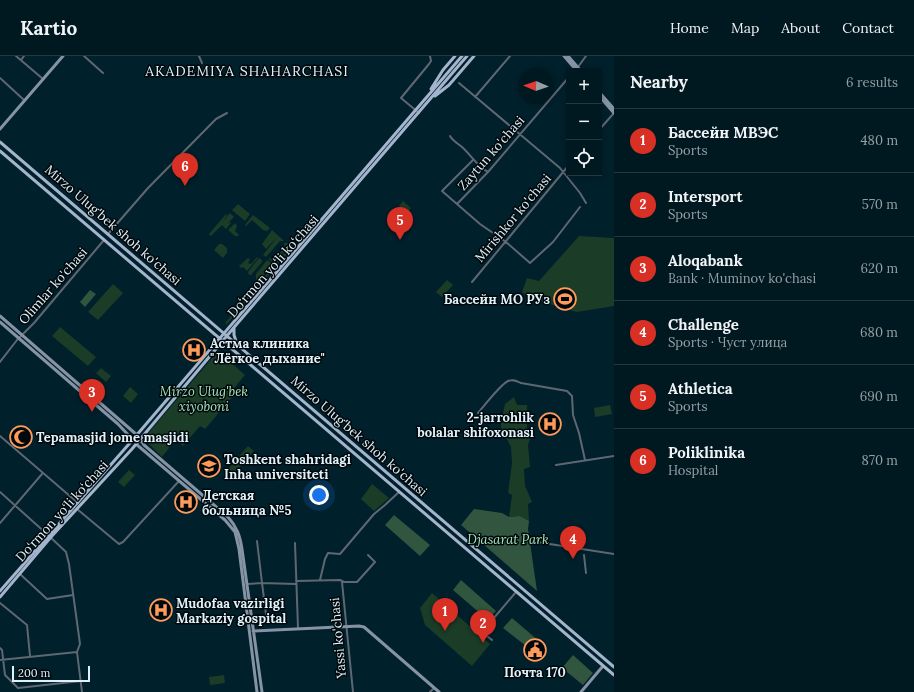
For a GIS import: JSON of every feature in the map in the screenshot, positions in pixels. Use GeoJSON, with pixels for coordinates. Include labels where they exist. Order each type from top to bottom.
{"type":"FeatureCollection","features":[{"type":"Feature","properties":{"kind":"main road"},"geometry":{"type":"LineString","coordinates":[[0,129],[63,56]]}},
{"type":"Feature","properties":{"kind":"main road"},"geometry":{"type":"LineString","coordinates":[[426,98],[443,70],[455,56]]}},
{"type":"Feature","properties":{"kind":"main road"},"geometry":{"type":"LineString","coordinates":[[225,334],[356,178],[462,56]]}},
{"type":"Feature","properties":{"kind":"main road","name":"Do‘rmon yo‘li ko‘chasi"},"geometry":{"type":"LineString","coordinates":[[0,591],[50,536],[219,338],[236,325],[467,56]]}},
{"type":"Feature","properties":{"kind":"main road"},"geometry":{"type":"LineString","coordinates":[[429,101],[448,85],[474,56]]}},
{"type":"Feature","properties":{"kind":"main road"},"geometry":{"type":"LineString","coordinates":[[564,56],[574,68]]}},
{"type":"Feature","properties":{"kind":"main road"},"geometry":{"type":"LineString","coordinates":[[568,56],[575,68]]}},
{"type":"Feature","properties":{"kind":"main road"},"geometry":{"type":"LineString","coordinates":[[602,95],[614,109]]}},
{"type":"Feature","properties":{"kind":"main road"},"geometry":{"type":"LineString","coordinates":[[602,99],[614,113]]}},
{"type":"Feature","properties":{"kind":"main road","name":"Mirzo Ulug'bek shoh ko'chasi"},"geometry":{"type":"LineString","coordinates":[[0,142],[614,667]]}},
{"type":"Feature","properties":{"kind":"main road","name":"Mirzo Ulug'bek shoh ko'chasi"},"geometry":{"type":"LineString","coordinates":[[0,151],[614,676]]}},
{"type":"Feature","properties":{"kind":"main road"},"geometry":{"type":"LineString","coordinates":[[74,214],[79,209]]}},
{"type":"Feature","properties":{"kind":"main road"},"geometry":{"type":"LineString","coordinates":[[133,265],[138,260]]}},
{"type":"Feature","properties":{"kind":"main road"},"geometry":{"type":"LineString","coordinates":[[0,316],[137,435],[145,446],[234,523],[241,540],[247,584],[246,594],[249,632],[257,692]]}},
{"type":"Feature","properties":{"kind":"main road"},"geometry":{"type":"LineString","coordinates":[[0,322],[118,424],[136,444],[225,520],[235,532],[253,631],[262,692]]}},
{"type":"Feature","properties":{"kind":"main road"},"geometry":{"type":"LineString","coordinates":[[236,325],[234,335],[239,346]]}},
{"type":"Feature","properties":{"kind":"main road","name":"Do‘rmon yo‘li ko‘chasi"},"geometry":{"type":"LineString","coordinates":[[0,597],[50,536],[77,509],[136,444],[222,341],[225,334]]}},
{"type":"Feature","properties":{"kind":"main road"},"geometry":{"type":"LineString","coordinates":[[393,487],[398,482]]}},
{"type":"Feature","properties":{"kind":"main road"},"geometry":{"type":"LineString","coordinates":[[253,631],[359,626],[368,630],[439,692]]}},
{"type":"Feature","properties":{"kind":"main road"},"geometry":{"type":"LineString","coordinates":[[588,653],[592,648]]}},
{"type":"Feature","properties":{"kind":"main road"},"geometry":{"type":"LineString","coordinates":[[580,692],[603,666]]}},
{"type":"Feature","properties":{"kind":"street"},"geometry":{"type":"LineString","coordinates":[[16,56],[43,79]]}},
{"type":"Feature","properties":{"kind":"street"},"geometry":{"type":"LineString","coordinates":[[21,60],[24,56]]}},
{"type":"Feature","properties":{"kind":"street"},"geometry":{"type":"LineString","coordinates":[[84,56],[103,73]]}},
{"type":"Feature","properties":{"kind":"street"},"geometry":{"type":"LineString","coordinates":[[199,56],[202,63]]}},
{"type":"Feature","properties":{"kind":"street"},"geometry":{"type":"LineString","coordinates":[[419,112],[401,98],[429,64],[431,61],[430,56]]}},
{"type":"Feature","properties":{"kind":"street"},"geometry":{"type":"LineString","coordinates":[[475,97],[510,56]]}},
{"type":"Feature","properties":{"kind":"street"},"geometry":{"type":"LineString","coordinates":[[577,68],[586,56]]}},
{"type":"Feature","properties":{"kind":"street"},"geometry":{"type":"LineString","coordinates":[[0,78],[24,100]]}},
{"type":"Feature","properties":{"kind":"street","name":"Zaytun ko'chasi"},"geometry":{"type":"LineString","coordinates":[[457,204],[488,172],[566,80]]}},
{"type":"Feature","properties":{"kind":"street"},"geometry":{"type":"LineString","coordinates":[[459,83],[563,172],[586,203]]}},
{"type":"Feature","properties":{"kind":"street"},"geometry":{"type":"LineString","coordinates":[[108,234],[172,163],[216,119],[226,113]]}},
{"type":"Feature","properties":{"kind":"street"},"geometry":{"type":"LineString","coordinates":[[602,127],[614,113]]}},
{"type":"Feature","properties":{"kind":"street"},"geometry":{"type":"LineString","coordinates":[[450,136],[473,160],[488,172]]}},
{"type":"Feature","properties":{"kind":"street"},"geometry":{"type":"LineString","coordinates":[[473,160],[442,191],[480,224],[531,262],[553,242],[580,207]]}},
{"type":"Feature","properties":{"kind":"street","name":"Mirishkor ko'chasi"},"geometry":{"type":"LineString","coordinates":[[472,282],[566,168]]}},
{"type":"Feature","properties":{"kind":"street","name":"Olimlar ko'chasi"},"geometry":{"type":"LineString","coordinates":[[0,362],[104,240]]}},
{"type":"Feature","properties":{"kind":"street"},"geometry":{"type":"LineString","coordinates":[[478,412],[504,383],[514,380],[521,383],[567,390],[572,396],[573,415],[585,460]]}},
{"type":"Feature","properties":{"kind":"street"},"geometry":{"type":"LineString","coordinates":[[0,436],[78,503]]}},
{"type":"Feature","properties":{"kind":"street"},"geometry":{"type":"LineString","coordinates":[[556,465],[614,456]]}},
{"type":"Feature","properties":{"kind":"street"},"geometry":{"type":"LineString","coordinates":[[0,523],[42,473]]}},
{"type":"Feature","properties":{"kind":"street"},"geometry":{"type":"LineString","coordinates":[[77,509],[119,544],[123,542],[179,481]]}},
{"type":"Feature","properties":{"kind":"street"},"geometry":{"type":"LineString","coordinates":[[0,492],[66,552],[80,644],[77,652],[82,692]]}},
{"type":"Feature","properties":{"kind":"street"},"geometry":{"type":"LineString","coordinates":[[320,580],[325,558],[328,554],[340,554],[374,514],[399,492]]}},
{"type":"Feature","properties":{"kind":"street"},"geometry":{"type":"LineString","coordinates":[[524,540],[614,554]]}},
{"type":"Feature","properties":{"kind":"street"},"geometry":{"type":"LineString","coordinates":[[257,541],[266,614]]}},
{"type":"Feature","properties":{"kind":"street"},"geometry":{"type":"LineString","coordinates":[[295,543],[298,630]]}},
{"type":"Feature","properties":{"kind":"street"},"geometry":{"type":"LineString","coordinates":[[247,584],[320,580],[355,582],[375,562],[368,555]]}},
{"type":"Feature","properties":{"kind":"street"},"geometry":{"type":"LineString","coordinates":[[584,555],[586,573]]}},
{"type":"Feature","properties":{"kind":"street"},"geometry":{"type":"LineString","coordinates":[[20,574],[47,599],[73,595]]}},
{"type":"Feature","properties":{"kind":"street","name":"Yassi ko'chasi"},"geometry":{"type":"LineString","coordinates":[[342,582],[352,692]]}},
{"type":"Feature","properties":{"kind":"street"},"geometry":{"type":"LineString","coordinates":[[492,640],[482,632],[516,592]]}},
{"type":"Feature","properties":{"kind":"street"},"geometry":{"type":"LineString","coordinates":[[0,603],[27,625],[30,656]]}},
{"type":"Feature","properties":{"kind":"street"},"geometry":{"type":"LineString","coordinates":[[249,632],[253,631]]}},
{"type":"Feature","properties":{"kind":"street"},"geometry":{"type":"LineString","coordinates":[[0,648],[4,659],[6,675],[21,688],[81,681]]}},
{"type":"Feature","properties":{"kind":"street"},"geometry":{"type":"LineString","coordinates":[[0,660],[77,652]]}},
{"type":"Feature","properties":{"kind":"street"},"geometry":{"type":"LineString","coordinates":[[32,687],[33,692]]}},
{"type":"Feature","properties":{"kind":"street"},"geometry":{"type":"LineString","coordinates":[[430,692],[434,688]]}},
{"type":"Feature","properties":{"kind":"green space"},"geometry":{"type":"Polygon","coordinates":[[[403,201],[411,208],[407,213],[399,206],[403,201]]]}},
{"type":"Feature","properties":{"kind":"green space"},"geometry":{"type":"Polygon","coordinates":[[[238,204],[250,214],[245,221],[232,210],[238,204]]]}},
{"type":"Feature","properties":{"kind":"green space"},"geometry":{"type":"Polygon","coordinates":[[[230,213],[234,217],[227,224],[230,222],[231,223],[226,229],[222,225],[211,236],[209,234],[226,214],[227,215],[223,221],[230,213]]]}},
{"type":"Feature","properties":{"kind":"green space"},"geometry":{"type":"Polygon","coordinates":[[[253,215],[270,228],[267,231],[263,230],[252,220],[246,226],[245,225],[253,215]]]}},
{"type":"Feature","properties":{"kind":"green space"},"geometry":{"type":"Polygon","coordinates":[[[235,223],[237,226],[235,231],[239,235],[238,236],[235,236],[228,230],[235,223]]]}},
{"type":"Feature","properties":{"kind":"green space"},"geometry":{"type":"Polygon","coordinates":[[[272,230],[284,241],[280,241],[266,257],[263,255],[277,237],[266,249],[262,244],[272,230]]]}},
{"type":"Feature","properties":{"kind":"green space"},"geometry":{"type":"Polygon","coordinates":[[[579,236],[614,238],[614,306],[577,312],[529,298],[522,292],[527,278],[539,281],[579,236]]]}},
{"type":"Feature","properties":{"kind":"green space"},"geometry":{"type":"Polygon","coordinates":[[[284,243],[290,245],[274,263],[268,259],[271,258],[274,260],[285,247],[284,243]]]}},
{"type":"Feature","properties":{"kind":"green space"},"geometry":{"type":"Polygon","coordinates":[[[219,244],[222,244],[227,248],[227,253],[223,258],[214,250],[219,244]]]}},
{"type":"Feature","properties":{"kind":"green space"},"geometry":{"type":"Polygon","coordinates":[[[290,246],[292,249],[260,285],[259,283],[290,246]]]}},
{"type":"Feature","properties":{"kind":"green space"},"geometry":{"type":"Polygon","coordinates":[[[257,257],[258,258],[247,271],[243,267],[241,268],[239,266],[248,258],[250,259],[248,263],[251,264],[257,257]]]}},
{"type":"Feature","properties":{"kind":"green space"},"geometry":{"type":"Polygon","coordinates":[[[259,258],[262,262],[251,275],[249,275],[248,272],[259,258]]]}},
{"type":"Feature","properties":{"kind":"green space"},"geometry":{"type":"Polygon","coordinates":[[[267,260],[273,264],[258,282],[256,281],[256,274],[267,260]]]}},
{"type":"Feature","properties":{"kind":"green space"},"geometry":{"type":"Polygon","coordinates":[[[447,280],[453,285],[442,297],[436,292],[447,280]]]}},
{"type":"Feature","properties":{"kind":"green space"},"geometry":{"type":"Polygon","coordinates":[[[113,284],[123,293],[98,320],[88,312],[113,284]]]}},
{"type":"Feature","properties":{"kind":"green space"},"geometry":{"type":"Polygon","coordinates":[[[257,285],[259,287],[227,324],[225,323],[257,285]]]}},
{"type":"Feature","properties":{"kind":"green space"},"geometry":{"type":"Polygon","coordinates":[[[90,290],[96,294],[85,307],[80,302],[90,290]]]}},
{"type":"Feature","properties":{"kind":"green space"},"geometry":{"type":"Polygon","coordinates":[[[60,327],[96,357],[88,366],[52,336],[60,327]]]}},
{"type":"Feature","properties":{"kind":"green space","name":"Mirzo Ulug'bek xiyoboni"},"geometry":{"type":"Polygon","coordinates":[[[218,351],[245,375],[231,392],[234,395],[205,429],[200,426],[183,446],[176,439],[162,457],[146,441],[146,436],[218,351]]]}},
{"type":"Feature","properties":{"kind":"green space"},"geometry":{"type":"Polygon","coordinates":[[[101,368],[111,376],[106,382],[96,373],[101,368]]]}},
{"type":"Feature","properties":{"kind":"green space"},"geometry":{"type":"Polygon","coordinates":[[[130,387],[138,394],[131,403],[123,396],[130,387]]]}},
{"type":"Feature","properties":{"kind":"green space"},"geometry":{"type":"Polygon","coordinates":[[[514,397],[517,405],[527,405],[527,436],[530,439],[528,445],[530,467],[524,469],[525,486],[532,502],[528,504],[529,521],[520,516],[509,517],[512,495],[508,493],[512,463],[511,447],[501,428],[501,423],[505,404],[514,397]]]}},
{"type":"Feature","properties":{"kind":"green space"},"geometry":{"type":"Polygon","coordinates":[[[610,405],[612,414],[595,417],[594,408],[610,405]]]}},
{"type":"Feature","properties":{"kind":"green space"},"geometry":{"type":"Polygon","coordinates":[[[248,446],[254,451],[234,474],[228,469],[248,446]]]}},
{"type":"Feature","properties":{"kind":"green space"},"geometry":{"type":"Polygon","coordinates":[[[129,470],[135,475],[124,487],[118,482],[129,470]]]}},
{"type":"Feature","properties":{"kind":"green space"},"geometry":{"type":"Polygon","coordinates":[[[372,484],[389,498],[374,511],[361,499],[372,484]]]}},
{"type":"Feature","properties":{"kind":"green space","name":"Djasarat Park"},"geometry":{"type":"Polygon","coordinates":[[[474,509],[502,513],[509,517],[520,516],[529,521],[528,529],[537,591],[461,525],[474,509]]]}},
{"type":"Feature","properties":{"kind":"green space"},"geometry":{"type":"Polygon","coordinates":[[[394,515],[430,545],[420,556],[385,525],[394,515]]]}},
{"type":"Feature","properties":{"kind":"green space"},"geometry":{"type":"Polygon","coordinates":[[[461,580],[496,611],[488,620],[453,590],[461,580]]]}},
{"type":"Feature","properties":{"kind":"green space"},"geometry":{"type":"Polygon","coordinates":[[[432,593],[490,644],[472,666],[425,625],[420,608],[432,593]]]}},
{"type":"Feature","properties":{"kind":"green space"},"geometry":{"type":"Polygon","coordinates":[[[512,618],[546,647],[543,650],[534,643],[530,649],[503,628],[512,618]]]}},
{"type":"Feature","properties":{"kind":"green space"},"geometry":{"type":"Polygon","coordinates":[[[573,655],[593,673],[583,685],[562,668],[573,655]]]}},
{"type":"Feature","properties":{"kind":"green space"},"geometry":{"type":"Polygon","coordinates":[[[224,675],[225,683],[210,685],[209,677],[224,675]]]}},
{"type":"Feature","properties":{"kind":"shaded area","name":"Бассейн МО РУз"},"geometry":{"type":"Polygon","coordinates":[[[557,293],[575,299],[573,306],[555,300],[557,293]]]}},
{"type":"Feature","properties":{"kind":"place","name":"Poliklinika"},"geometry":{"type":"Point","coordinates":[185,186]}},
{"type":"Feature","properties":{"kind":"place","name":"Athletica"},"geometry":{"type":"Point","coordinates":[400,240]}},
{"type":"Feature","properties":{"kind":"place","name":"Бассейн МО РУз"},"geometry":{"type":"Point","coordinates":[565,299]}},
{"type":"Feature","properties":{"kind":"place","name":"Астма клиника \"Лёгкое дыхание\""},"geometry":{"type":"Point","coordinates":[194,350]}},
{"type":"Feature","properties":{"kind":"place","name":"Aloqabank"},"geometry":{"type":"Point","coordinates":[92,412]}},
{"type":"Feature","properties":{"kind":"place","name":"2-jarrohlik bolalar shifoxonasi"},"geometry":{"type":"Point","coordinates":[550,424]}},
{"type":"Feature","properties":{"kind":"place","name":"Tepamasjid jome masjidi"},"geometry":{"type":"Point","coordinates":[21,437]}},
{"type":"Feature","properties":{"kind":"place","name":"Toshkent shahridagi Inha universiteti"},"geometry":{"type":"Point","coordinates":[209,466]}},
{"type":"Feature","properties":{"kind":"place","name":"Детская больница №5"},"geometry":{"type":"Point","coordinates":[186,502]}},
{"type":"Feature","properties":{"kind":"place","name":"Challenge"},"geometry":{"type":"Point","coordinates":[573,559]}},
{"type":"Feature","properties":{"kind":"place","name":"Mudofaa vazirligi Markaziy gospital"},"geometry":{"type":"Point","coordinates":[161,610]}},
{"type":"Feature","properties":{"kind":"place","name":"Бассейн МВЭС"},"geometry":{"type":"Point","coordinates":[445,631]}},
{"type":"Feature","properties":{"kind":"place","name":"Intersport"},"geometry":{"type":"Point","coordinates":[483,643]}},
{"type":"Feature","properties":{"kind":"place","name":"Почта 170"},"geometry":{"type":"Point","coordinates":[535,650]}},
{"type":"Feature","properties":{"kind":"district","name":"AKADEMIYA SHAHARCHASI"},"geometry":{"type":"Point","coordinates":[247,71]}}]}
